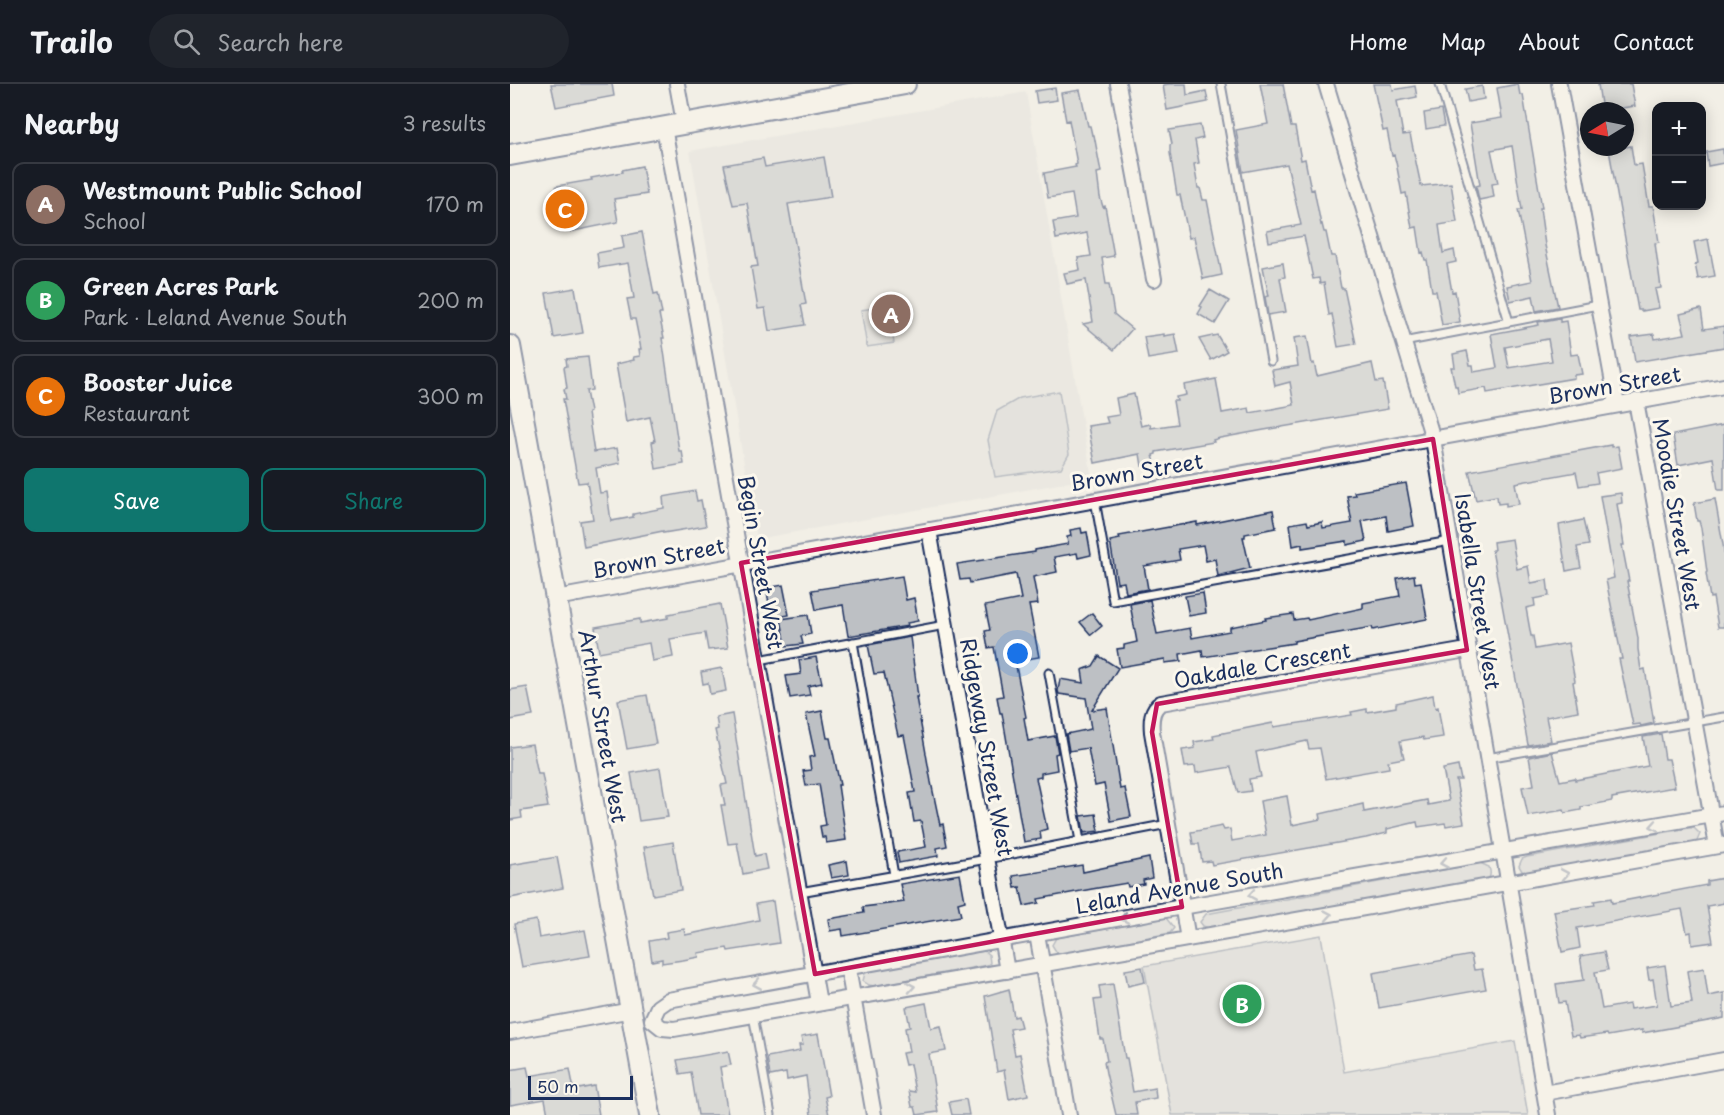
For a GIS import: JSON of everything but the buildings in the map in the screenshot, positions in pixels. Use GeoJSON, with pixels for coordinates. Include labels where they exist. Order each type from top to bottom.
{"type":"FeatureCollection","features":[{"type":"Feature","properties":{"kind":"main road"},"geometry":{"type":"LineString","coordinates":[[510,155],[898,85]]}},
{"type":"Feature","properties":{"kind":"main road","name":"Arthur Street West"},"geometry":{"type":"LineString","coordinates":[[510,346],[556,598],[639,1018],[651,1115]]}},
{"type":"Feature","properties":{"kind":"street"},"geometry":{"type":"LineString","coordinates":[[677,84],[684,123]]}},
{"type":"Feature","properties":{"kind":"street"},"geometry":{"type":"LineString","coordinates":[[1118,84],[1154,279]]}},
{"type":"Feature","properties":{"kind":"street","name":"Isabella Street West"},"geometry":{"type":"LineString","coordinates":[[1326,84],[1433,439],[1467,650],[1548,1115]]}},
{"type":"Feature","properties":{"kind":"street"},"geometry":{"type":"LineString","coordinates":[[1559,84],[1617,405]]}},
{"type":"Feature","properties":{"kind":"street","name":"Begin Street West"},"geometry":{"type":"LineString","coordinates":[[664,127],[819,1003]]}},
{"type":"Feature","properties":{"kind":"street","name":"Brown Street"},"geometry":{"type":"LineString","coordinates":[[556,598],[1724,386]]}},
{"type":"Feature","properties":{"kind":"street","name":"Moodie Street West"},"geometry":{"type":"LineString","coordinates":[[1636,401],[1695,723],[1718,815],[1720,846]]}},
{"type":"Feature","properties":{"kind":"street","name":"Ridgeway Street West"},"geometry":{"type":"LineString","coordinates":[[929,530],[1007,971]]}},
{"type":"Feature","properties":{"kind":"street","name":"Oakdale Crescent"},"geometry":{"type":"LineString","coordinates":[[1188,939],[1151,719],[1156,706],[1161,703],[1467,650]]}},
{"type":"Feature","properties":{"kind":"street","name":"Leland Avenue South"},"geometry":{"type":"LineString","coordinates":[[639,1018],[668,1000],[1182,907],[1718,815]]}},
{"type":"Feature","properties":{"kind":"street"},"geometry":{"type":"LineString","coordinates":[[510,1032],[639,1018],[662,1028],[674,1029],[1720,846]]}},
{"type":"Feature","properties":{"kind":"street"},"geometry":{"type":"LineString","coordinates":[[1036,934],[1069,1115]]}},
{"type":"Feature","properties":{"kind":"street"},"geometry":{"type":"LineString","coordinates":[[848,968],[874,1115]]}},
{"type":"Feature","properties":{"kind":"street"},"geometry":{"type":"LineString","coordinates":[[1544,1093],[1724,1060]]}},
{"type":"Feature","properties":{"kind":"lane"},"geometry":{"type":"LineString","coordinates":[[1221,84],[1271,361]]}},
{"type":"Feature","properties":{"kind":"lane"},"geometry":{"type":"LineString","coordinates":[[1440,84],[1509,322]]}},
{"type":"Feature","properties":{"kind":"lane"},"geometry":{"type":"LineString","coordinates":[[1403,342],[1598,305]]}},
{"type":"Feature","properties":{"kind":"lane"},"geometry":{"type":"LineString","coordinates":[[1095,500],[1113,601],[1450,541]]}},
{"type":"Feature","properties":{"kind":"lane"},"geometry":{"type":"LineString","coordinates":[[759,660],[945,625]]}},
{"type":"Feature","properties":{"kind":"lane"},"geometry":{"type":"LineString","coordinates":[[853,642],[894,874]]}},
{"type":"Feature","properties":{"kind":"lane"},"geometry":{"type":"LineString","coordinates":[[1049,673],[1080,841]]}},
{"type":"Feature","properties":{"kind":"lane"},"geometry":{"type":"LineString","coordinates":[[1486,759],[1724,717]]}},
{"type":"Feature","properties":{"kind":"lane"},"geometry":{"type":"LineString","coordinates":[[800,892],[894,874],[987,860],[1168,824]]}},
{"type":"Feature","properties":{"kind":"lane"},"geometry":{"type":"LineString","coordinates":[[753,1015],[771,1115]]}},
{"type":"Feature","properties":{"kind":"highlighted area"},"geometry":{"type":"Polygon","coordinates":[[[1433,439],[1467,650],[1157,704],[1152,732],[1182,907],[815,974],[741,563],[1433,439]]]}},
{"type":"Feature","properties":{"kind":"shaded area"},"geometry":{"type":"Polygon","coordinates":[[[1026,92],[1092,478],[757,539],[690,151],[1026,92]]]}},
{"type":"Feature","properties":{"kind":"shaded area"},"geometry":{"type":"Polygon","coordinates":[[[888,306],[894,343],[867,347],[861,310],[888,306]]]}},
{"type":"Feature","properties":{"kind":"shaded area"},"geometry":{"type":"Polygon","coordinates":[[[1059,391],[1069,454],[1061,468],[995,477],[988,440],[997,411],[1020,398],[1059,391]]]}},
{"type":"Feature","properties":{"kind":"shaded area"},"geometry":{"type":"Polygon","coordinates":[[[1694,828],[1700,834],[1697,841],[1692,843],[1529,873],[1522,871],[1519,866],[1522,859],[1527,857],[1694,828]]]}},
{"type":"Feature","properties":{"kind":"shaded area"},"geometry":{"type":"Polygon","coordinates":[[[1480,863],[1489,867],[1490,872],[1488,879],[1481,883],[1209,928],[1200,922],[1206,914],[1480,863]]]}},
{"type":"Feature","properties":{"kind":"shaded area"},"geometry":{"type":"Polygon","coordinates":[[[1166,918],[1174,928],[1170,933],[1067,953],[1057,953],[1052,945],[1056,938],[1166,918]]]}},
{"type":"Feature","properties":{"kind":"shaded area"},"geometry":{"type":"Polygon","coordinates":[[[1321,935],[1344,1072],[1515,1041],[1528,1115],[1172,1115],[1144,966],[1321,935]]]}},
{"type":"Feature","properties":{"kind":"shaded area"},"geometry":{"type":"Polygon","coordinates":[[[984,951],[989,955],[990,963],[987,965],[874,986],[863,981],[865,973],[869,971],[984,951]]]}},
{"type":"Feature","properties":{"kind":"place","name":"Booster Juice"},"geometry":{"type":"Point","coordinates":[565,209]}},
{"type":"Feature","properties":{"kind":"place","name":"Westmount Public School"},"geometry":{"type":"Point","coordinates":[891,314]}},
{"type":"Feature","properties":{"kind":"place","name":"Green Acres Park"},"geometry":{"type":"Point","coordinates":[1242,1004]}}]}
